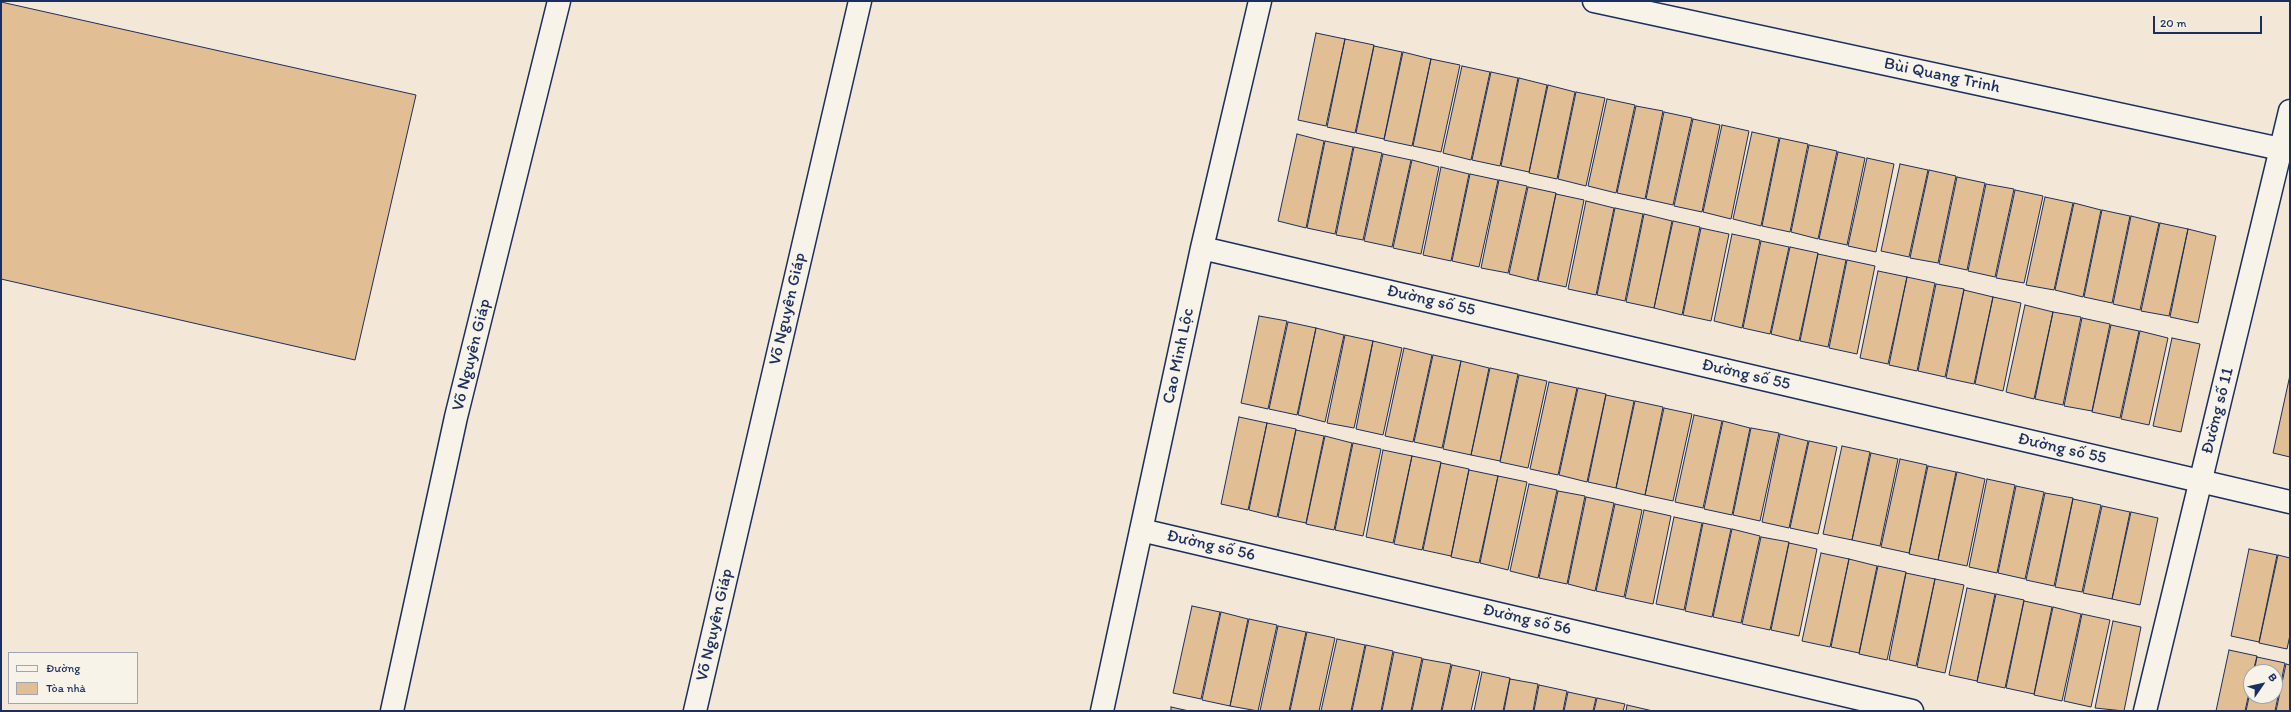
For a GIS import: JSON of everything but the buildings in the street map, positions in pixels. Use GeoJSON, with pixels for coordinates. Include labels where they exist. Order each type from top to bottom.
{"type":"FeatureCollection","features":[{"type":"Feature","properties":{"kind":"main road","name":"Võ Nguyên Giáp"},"geometry":{"type":"LineString","coordinates":[[392,711],[456,417],[559,1]]}},
{"type":"Feature","properties":{"kind":"main road","name":"Võ Nguyên Giáp"},"geometry":{"type":"LineString","coordinates":[[695,711],[860,1]]}},
{"type":"Feature","properties":{"kind":"main road","name":"Cao Minh Lộc"},"geometry":{"type":"LineString","coordinates":[[1102,711],[1202,248],[1260,1]]}},
{"type":"Feature","properties":{"kind":"main road","name":"Bùi Quang Trinh"},"geometry":{"type":"LineString","coordinates":[[1594,1],[1622,4],[2286,150]]}},
{"type":"Feature","properties":{"kind":"main road","name":"Đường số 11"},"geometry":{"type":"LineString","coordinates":[[2145,711],[2201,482],[2286,150],[2290,111]]}},
{"type":"Feature","properties":{"kind":"main road","name":"Đường số 55"},"geometry":{"type":"LineString","coordinates":[[1202,248],[2290,502]]}},
{"type":"Feature","properties":{"kind":"main road","name":"Đường số 56"},"geometry":{"type":"LineString","coordinates":[[1141,530],[1912,711]]}}]}
